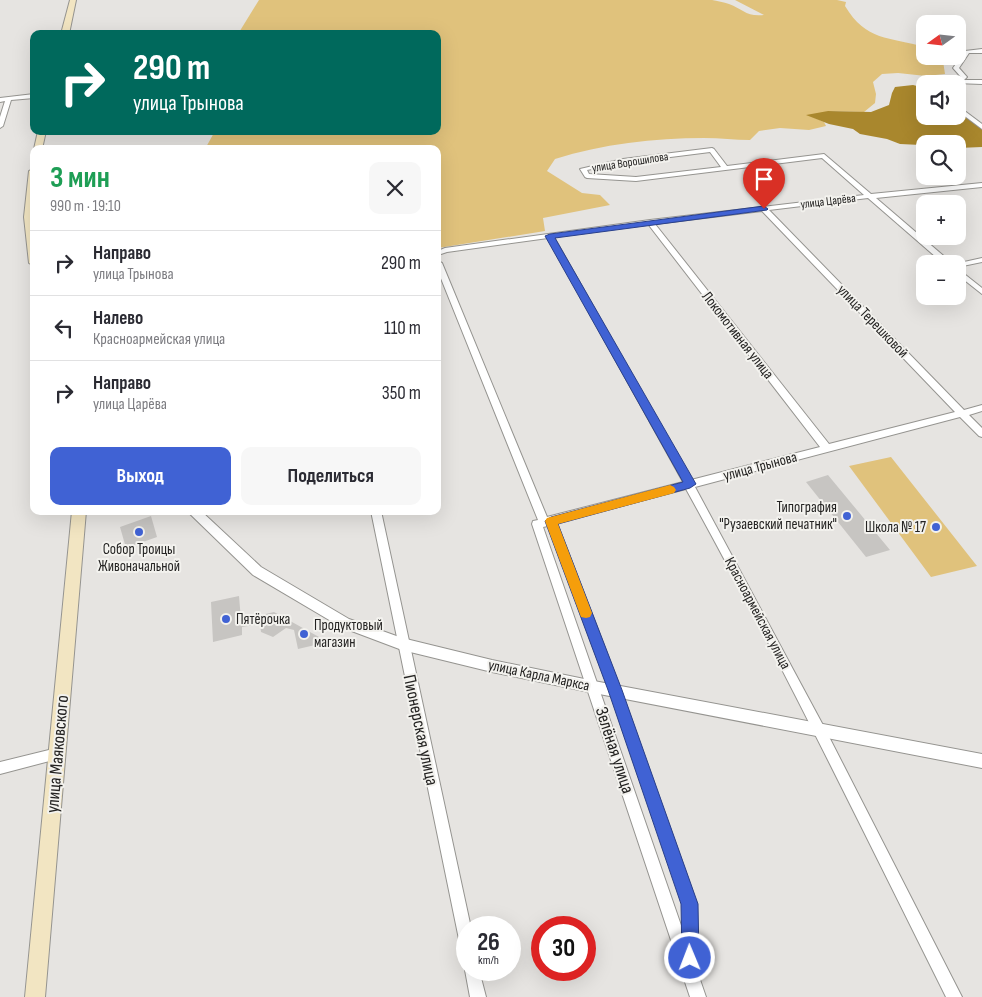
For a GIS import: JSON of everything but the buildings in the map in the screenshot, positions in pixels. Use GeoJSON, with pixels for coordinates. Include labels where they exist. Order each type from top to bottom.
{"type":"FeatureCollection","features":[{"type":"Feature","properties":{"kind":"main road"},"geometry":{"type":"LineString","coordinates":[[66,30],[73,0]]}},
{"type":"Feature","properties":{"kind":"main road"},"geometry":{"type":"LineString","coordinates":[[30,191],[28,201],[30,241]]}},
{"type":"Feature","properties":{"kind":"main road","name":"улица Маяковского"},"geometry":{"type":"LineString","coordinates":[[35,997],[79,515]]}},
{"type":"Feature","properties":{"kind":"street"},"geometry":{"type":"LineString","coordinates":[[962,75],[956,68],[967,52],[982,51]]}},
{"type":"Feature","properties":{"kind":"street"},"geometry":{"type":"LineString","coordinates":[[966,83],[982,82]]}},
{"type":"Feature","properties":{"kind":"street"},"geometry":{"type":"LineString","coordinates":[[0,100],[30,96]]}},
{"type":"Feature","properties":{"kind":"street"},"geometry":{"type":"LineString","coordinates":[[0,126],[8,99]]}},
{"type":"Feature","properties":{"kind":"street"},"geometry":{"type":"LineString","coordinates":[[966,114],[982,127]]}},
{"type":"Feature","properties":{"kind":"street","name":"улица Ворошилова"},"geometry":{"type":"LineString","coordinates":[[726,168],[712,150],[623,160],[583,169],[587,176],[636,179],[726,168],[822,156],[871,196]]}},
{"type":"Feature","properties":{"kind":"street","name":"улица Царёва"},"geometry":{"type":"LineString","coordinates":[[441,252],[650,222],[982,185]]}},
{"type":"Feature","properties":{"kind":"street"},"geometry":{"type":"LineString","coordinates":[[871,196],[939,255]]}},
{"type":"Feature","properties":{"kind":"street","name":"улица Терешковой"},"geometry":{"type":"LineString","coordinates":[[764,209],[982,434]]}},
{"type":"Feature","properties":{"kind":"street","name":"Локомотивная улица"},"geometry":{"type":"LineString","coordinates":[[650,222],[826,448]]}},
{"type":"Feature","properties":{"kind":"street","name":"Красноармейская улица"},"geometry":{"type":"LineString","coordinates":[[550,236],[690,484],[820,731],[954,997]]}},
{"type":"Feature","properties":{"kind":"street"},"geometry":{"type":"LineString","coordinates":[[966,263],[982,260]]}},
{"type":"Feature","properties":{"kind":"street","name":"Зелёная улица"},"geometry":{"type":"LineString","coordinates":[[441,270],[544,523],[615,690],[690,904],[691,975]]}},
{"type":"Feature","properties":{"kind":"street"},"geometry":{"type":"LineString","coordinates":[[966,278],[982,292]]}},
{"type":"Feature","properties":{"kind":"street","name":"улица Трынова"},"geometry":{"type":"LineString","coordinates":[[544,523],[982,408]]}},
{"type":"Feature","properties":{"kind":"street","name":"улица Карла Маркса"},"geometry":{"type":"LineString","coordinates":[[197,515],[257,571],[345,622],[402,644],[492,666],[594,687],[982,761]]}},
{"type":"Feature","properties":{"kind":"street","name":"Пионерская улица"},"geometry":{"type":"LineString","coordinates":[[377,515],[402,644],[461,916]]}},
{"type":"Feature","properties":{"kind":"street","name":"Зелёная улица"},"geometry":{"type":"LineString","coordinates":[[544,523],[594,687],[698,997]]}},
{"type":"Feature","properties":{"kind":"street"},"geometry":{"type":"LineString","coordinates":[[0,768],[57,754]]}},
{"type":"Feature","properties":{"kind":"street"},"geometry":{"type":"LineString","coordinates":[[474,981],[478,997]]}},
{"type":"Feature","properties":{"kind":"shaded area"},"geometry":{"type":"Polygon","coordinates":[[[259,0],[712,0],[727,3],[749,14],[764,15],[735,0],[837,0],[846,2],[845,6],[853,17],[870,32],[889,39],[916,45],[916,65],[944,65],[945,74],[882,74],[873,82],[876,94],[875,103],[864,112],[829,111],[813,117],[824,122],[826,126],[809,130],[780,128],[759,131],[750,140],[704,138],[647,141],[591,149],[555,159],[547,171],[582,193],[600,195],[610,205],[543,218],[545,231],[441,248],[441,145],[207,145],[213,135],[441,135],[441,30],[240,30],[259,0]]]}},
{"type":"Feature","properties":{"kind":"shaded area"},"geometry":{"type":"Polygon","coordinates":[[[916,86],[916,125],[966,125],[966,116],[982,129],[982,147],[966,148],[966,135],[916,135],[916,145],[900,144],[887,139],[860,134],[853,129],[829,124],[806,115],[828,111],[871,112],[889,105],[895,87],[916,86]]]}},
{"type":"Feature","properties":{"kind":"shaded area"},"geometry":{"type":"Polygon","coordinates":[[[891,457],[977,566],[931,577],[849,466],[891,457]]]}},
{"type":"Feature","properties":{"kind":"slow traffic"},"geometry":{"type":"LineString","coordinates":[[586,613],[551,521],[670,490]]}},
{"type":"Feature","properties":{"kind":"place","name":"Типография \"Рузаевский печатник\""},"geometry":{"type":"Point","coordinates":[847,516]}},
{"type":"Feature","properties":{"kind":"place","name":"Школа № 17"},"geometry":{"type":"Point","coordinates":[936,527]}},
{"type":"Feature","properties":{"kind":"place","name":"Собор Троицы Живоначальной"},"geometry":{"type":"Point","coordinates":[139,532]}},
{"type":"Feature","properties":{"kind":"place","name":"Пятёрочка"},"geometry":{"type":"Point","coordinates":[226,619]}},
{"type":"Feature","properties":{"kind":"place","name":"Продуктовый магазин"},"geometry":{"type":"Point","coordinates":[304,634]}},
{"type":"Feature","properties":{"kind":"route"},"geometry":{"type":"LineString","coordinates":[[690,958],[690,904],[615,690],[551,521],[690,484],[550,236],[764,209]]}}]}
